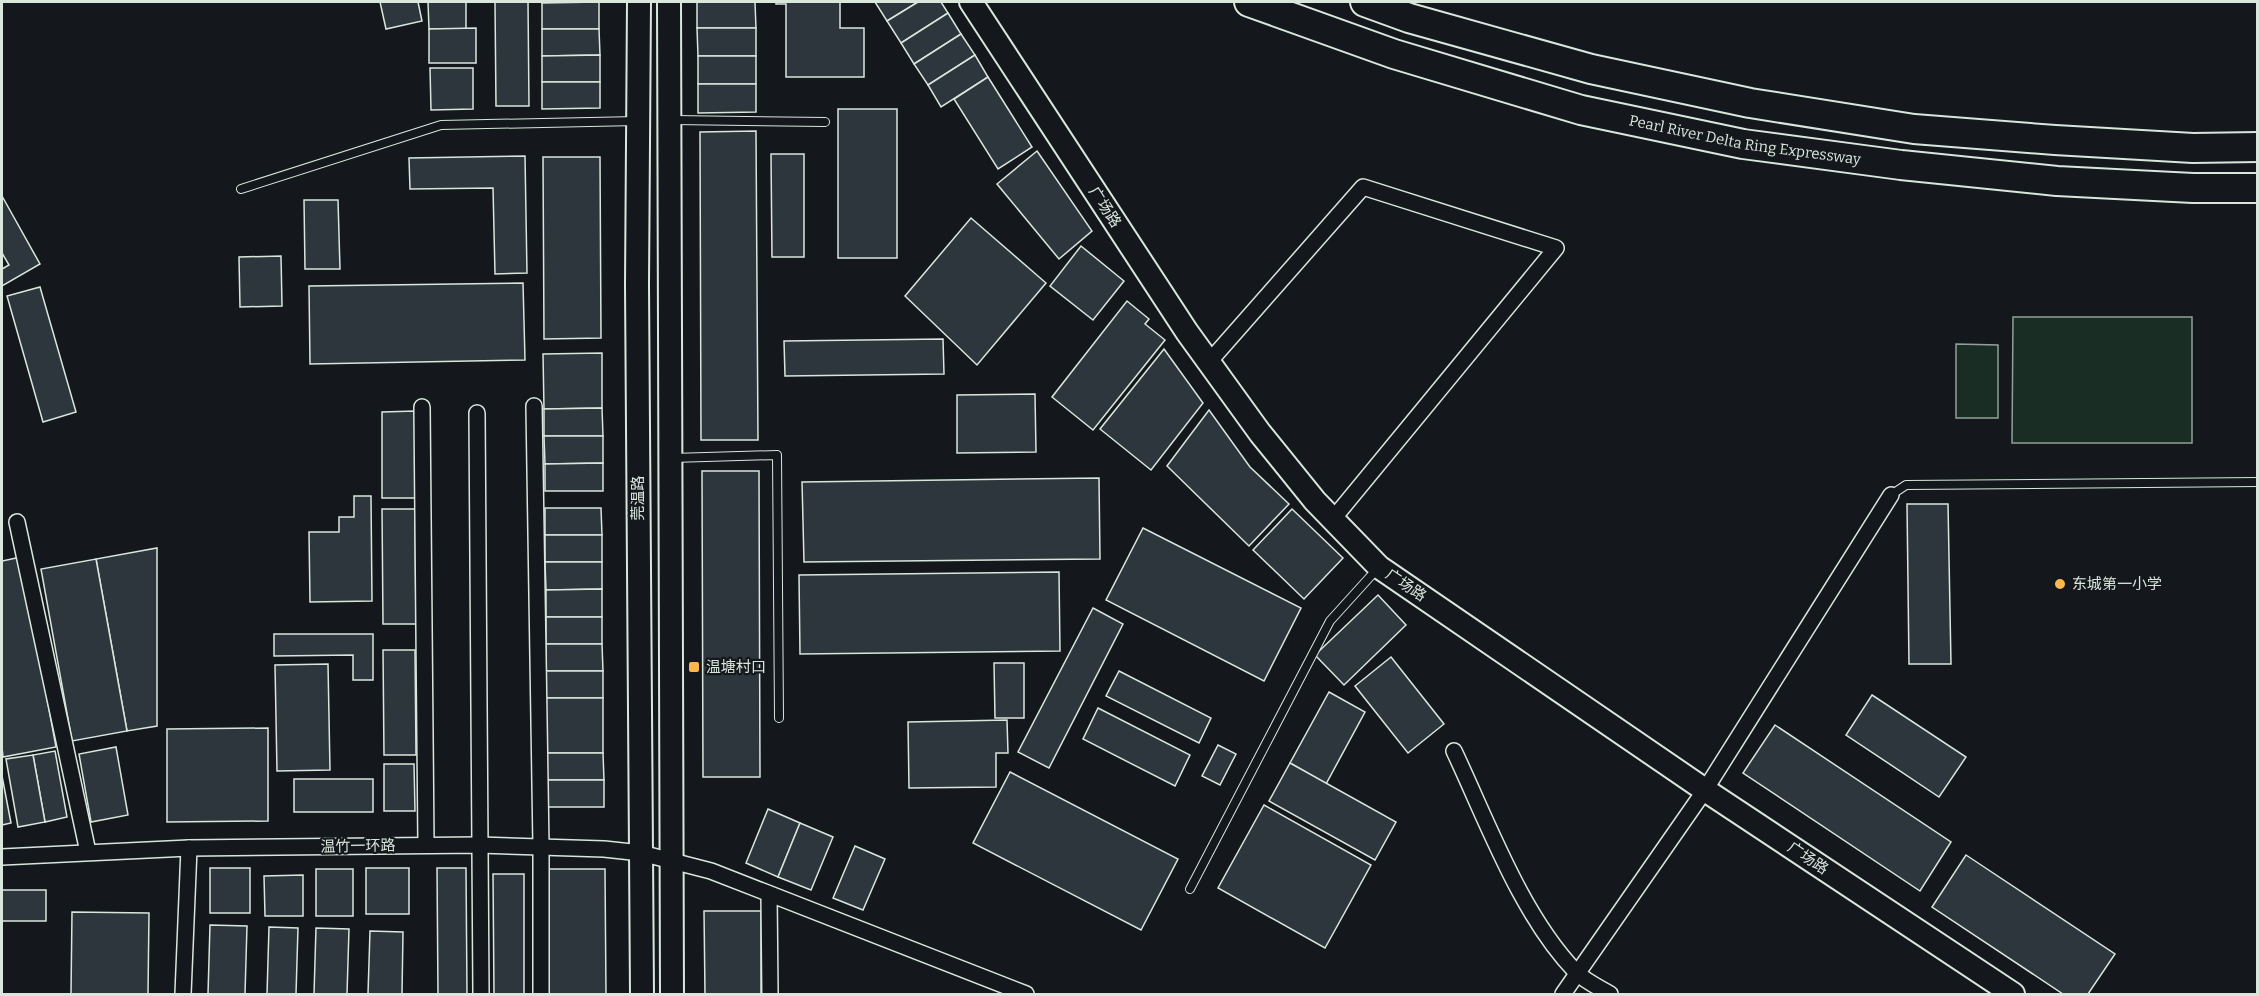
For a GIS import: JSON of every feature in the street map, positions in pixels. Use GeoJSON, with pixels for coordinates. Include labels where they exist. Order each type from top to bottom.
{"type":"FeatureCollection","features":[{"type":"Feature","properties":{"kind":"highway","name":"Pearl River Delta Ring Expressway"},"geometry":{"type":"LineString","coordinates":[[1249,2],[1394,54],[1581,110],[1743,144],[1901,165],[2056,181],[2193,188],[2258,188]]}},
{"type":"Feature","properties":{"kind":"highway"},"geometry":{"type":"LineString","coordinates":[[1365,2],[1409,18],[1591,69],[1750,103],[1926,130],[2182,148],[2258,147]]}},
{"type":"Feature","properties":{"kind":"main road","name":"莞温路"},"geometry":{"type":"LineString","coordinates":[[639,2],[637,297],[642,994]]}},
{"type":"Feature","properties":{"kind":"main road"},"geometry":{"type":"LineString","coordinates":[[669,2],[672,994]]}},
{"type":"Feature","properties":{"kind":"main road","name":"广场路"},"geometry":{"type":"LineString","coordinates":[[971,2],[1187,332],[1260,433],[1315,501],[1379,567],[1705,789],[2013,994]]}},
{"type":"Feature","properties":{"kind":"street"},"geometry":{"type":"LineString","coordinates":[[1209,362],[1363,187],[1556,248],[1333,519]]}},
{"type":"Feature","properties":{"kind":"street"},"geometry":{"type":"LineString","coordinates":[[534,406],[541,994]]}},
{"type":"Feature","properties":{"kind":"street"},"geometry":{"type":"LineString","coordinates":[[422,407],[426,845]]}},
{"type":"Feature","properties":{"kind":"street"},"geometry":{"type":"LineString","coordinates":[[477,413],[481,994]]}},
{"type":"Feature","properties":{"kind":"street"},"geometry":{"type":"LineString","coordinates":[[1563,994],[1705,789],[1892,495]]}},
{"type":"Feature","properties":{"kind":"street"},"geometry":{"type":"LineString","coordinates":[[17,522],[88,852]]}},
{"type":"Feature","properties":{"kind":"street"},"geometry":{"type":"LineString","coordinates":[[1454,751],[1511,872],[1540,927],[1577,973],[1611,994]]}},
{"type":"Feature","properties":{"kind":"street","name":"温竹一环路"},"geometry":{"type":"LineString","coordinates":[[2,857],[189,848],[479,844],[604,849],[641,853],[711,872],[1026,994]]}},
{"type":"Feature","properties":{"kind":"street"},"geometry":{"type":"LineString","coordinates":[[183,994],[189,848]]}},
{"type":"Feature","properties":{"kind":"street"},"geometry":{"type":"LineString","coordinates":[[769,894],[770,994]]}},
{"type":"Feature","properties":{"kind":"lane"},"geometry":{"type":"LineString","coordinates":[[668,120],[825,122]]}},
{"type":"Feature","properties":{"kind":"lane"},"geometry":{"type":"LineString","coordinates":[[241,189],[441,125],[638,121]]}},
{"type":"Feature","properties":{"kind":"lane"},"geometry":{"type":"LineString","coordinates":[[670,458],[777,455],[779,718]]}},
{"type":"Feature","properties":{"kind":"lane"},"geometry":{"type":"LineString","coordinates":[[1892,495],[1906,485],[2258,482]]}},
{"type":"Feature","properties":{"kind":"lane"},"geometry":{"type":"LineString","coordinates":[[1190,889],[1330,621],[1379,567]]}},
{"type":"Feature","properties":{"kind":"green space"},"geometry":{"type":"Polygon","coordinates":[[[2013,317],[2192,317],[2192,443],[2012,443],[2013,317]]]}},
{"type":"Feature","properties":{"kind":"green space"},"geometry":{"type":"Polygon","coordinates":[[[1956,344],[1998,345],[1998,418],[1956,418],[1956,344]]]}},
{"type":"Feature","properties":{"kind":"building"},"geometry":{"type":"Polygon","coordinates":[[[380,2],[418,2],[422,21],[386,29],[380,2]]]}},
{"type":"Feature","properties":{"kind":"building"},"geometry":{"type":"Polygon","coordinates":[[[428,2],[466,2],[466,29],[429,29],[428,2]]]}},
{"type":"Feature","properties":{"kind":"building"},"geometry":{"type":"Polygon","coordinates":[[[495,2],[528,2],[529,106],[496,106],[495,2]]]}},
{"type":"Feature","properties":{"kind":"building"},"geometry":{"type":"Polygon","coordinates":[[[542,2],[599,2],[542,3],[542,2]]]}},
{"type":"Feature","properties":{"kind":"building"},"geometry":{"type":"Polygon","coordinates":[[[599,2],[599,29],[542,29],[542,3],[599,2]]]}},
{"type":"Feature","properties":{"kind":"building"},"geometry":{"type":"Polygon","coordinates":[[[697,2],[755,2],[756,28],[697,28],[697,2]]]}},
{"type":"Feature","properties":{"kind":"building"},"geometry":{"type":"Polygon","coordinates":[[[776,2],[840,2],[840,28],[864,28],[864,77],[786,77],[786,4],[776,4],[776,2]]]}},
{"type":"Feature","properties":{"kind":"building"},"geometry":{"type":"Polygon","coordinates":[[[875,2],[918,2],[887,21],[875,2]]]}},
{"type":"Feature","properties":{"kind":"building"},"geometry":{"type":"Polygon","coordinates":[[[918,2],[941,2],[948,13],[901,43],[887,21],[918,2]]]}},
{"type":"Feature","properties":{"kind":"building"},"geometry":{"type":"Polygon","coordinates":[[[948,13],[961,34],[914,64],[901,43],[948,13]]]}},
{"type":"Feature","properties":{"kind":"building"},"geometry":{"type":"Polygon","coordinates":[[[476,28],[476,63],[429,63],[429,29],[476,28]]]}},
{"type":"Feature","properties":{"kind":"building"},"geometry":{"type":"Polygon","coordinates":[[[697,28],[756,28],[756,56],[698,56],[697,28]]]}},
{"type":"Feature","properties":{"kind":"building"},"geometry":{"type":"Polygon","coordinates":[[[542,29],[599,29],[600,55],[542,56],[542,29]]]}},
{"type":"Feature","properties":{"kind":"building"},"geometry":{"type":"Polygon","coordinates":[[[961,34],[975,55],[928,85],[914,64],[961,34]]]}},
{"type":"Feature","properties":{"kind":"building"},"geometry":{"type":"Polygon","coordinates":[[[600,55],[600,82],[542,82],[542,56],[600,55]]]}},
{"type":"Feature","properties":{"kind":"building"},"geometry":{"type":"Polygon","coordinates":[[[975,55],[988,77],[941,107],[928,85],[975,55]]]}},
{"type":"Feature","properties":{"kind":"building"},"geometry":{"type":"Polygon","coordinates":[[[698,56],[756,56],[756,84],[698,84],[698,56]]]}},
{"type":"Feature","properties":{"kind":"building"},"geometry":{"type":"Polygon","coordinates":[[[430,68],[473,68],[473,109],[431,110],[430,68]]]}},
{"type":"Feature","properties":{"kind":"building"},"geometry":{"type":"Polygon","coordinates":[[[988,77],[1032,147],[998,169],[954,99],[988,77]]]}},
{"type":"Feature","properties":{"kind":"building"},"geometry":{"type":"Polygon","coordinates":[[[542,82],[600,82],[600,108],[542,109],[542,82]]]}},
{"type":"Feature","properties":{"kind":"building"},"geometry":{"type":"Polygon","coordinates":[[[698,84],[756,84],[756,112],[698,113],[698,84]]]}},
{"type":"Feature","properties":{"kind":"building"},"geometry":{"type":"Polygon","coordinates":[[[838,109],[897,109],[897,258],[838,258],[838,109]]]}},
{"type":"Feature","properties":{"kind":"building"},"geometry":{"type":"Polygon","coordinates":[[[756,131],[758,440],[701,440],[700,132],[756,131]]]}},
{"type":"Feature","properties":{"kind":"building"},"geometry":{"type":"Polygon","coordinates":[[[1037,151],[1092,231],[1059,259],[997,184],[1037,151]]]}},
{"type":"Feature","properties":{"kind":"building"},"geometry":{"type":"Polygon","coordinates":[[[771,154],[804,154],[804,257],[772,257],[771,154]]]}},
{"type":"Feature","properties":{"kind":"building"},"geometry":{"type":"Polygon","coordinates":[[[525,156],[527,273],[495,274],[493,188],[410,189],[409,158],[525,156]]]}},
{"type":"Feature","properties":{"kind":"building"},"geometry":{"type":"Polygon","coordinates":[[[543,157],[600,157],[601,338],[544,339],[543,157]]]}},
{"type":"Feature","properties":{"kind":"building"},"geometry":{"type":"Polygon","coordinates":[[[2,196],[40,264],[2,286],[2,269],[9,265],[2,253],[2,196]]]}},
{"type":"Feature","properties":{"kind":"building"},"geometry":{"type":"Polygon","coordinates":[[[304,200],[338,200],[340,269],[305,269],[304,200]]]}},
{"type":"Feature","properties":{"kind":"building"},"geometry":{"type":"Polygon","coordinates":[[[971,218],[1046,283],[977,365],[905,296],[971,218]]]}},
{"type":"Feature","properties":{"kind":"building"},"geometry":{"type":"Polygon","coordinates":[[[1081,246],[1124,281],[1093,320],[1050,286],[1081,246]]]}},
{"type":"Feature","properties":{"kind":"building"},"geometry":{"type":"Polygon","coordinates":[[[281,256],[282,306],[240,307],[239,257],[281,256]]]}},
{"type":"Feature","properties":{"kind":"building"},"geometry":{"type":"Polygon","coordinates":[[[523,283],[525,360],[310,364],[309,286],[523,283]]]}},
{"type":"Feature","properties":{"kind":"building"},"geometry":{"type":"Polygon","coordinates":[[[40,287],[76,412],[43,422],[7,296],[40,287]]]}},
{"type":"Feature","properties":{"kind":"building"},"geometry":{"type":"Polygon","coordinates":[[[1127,301],[1149,319],[1145,324],[1165,340],[1093,430],[1052,397],[1127,301]]]}},
{"type":"Feature","properties":{"kind":"building"},"geometry":{"type":"Polygon","coordinates":[[[943,339],[944,374],[785,376],[784,341],[943,339]]]}},
{"type":"Feature","properties":{"kind":"building"},"geometry":{"type":"Polygon","coordinates":[[[1164,349],[1203,403],[1151,470],[1100,429],[1164,349]]]}},
{"type":"Feature","properties":{"kind":"building"},"geometry":{"type":"Polygon","coordinates":[[[602,353],[602,408],[544,409],[543,354],[602,353]]]}},
{"type":"Feature","properties":{"kind":"building"},"geometry":{"type":"Polygon","coordinates":[[[1035,394],[1036,452],[957,453],[957,395],[1035,394]]]}},
{"type":"Feature","properties":{"kind":"building"},"geometry":{"type":"Polygon","coordinates":[[[602,408],[603,436],[544,436],[544,409],[602,408]]]}},
{"type":"Feature","properties":{"kind":"building"},"geometry":{"type":"Polygon","coordinates":[[[1209,410],[1250,467],[1289,504],[1249,546],[1167,466],[1209,410]]]}},
{"type":"Feature","properties":{"kind":"building"},"geometry":{"type":"Polygon","coordinates":[[[415,411],[415,498],[382,498],[382,412],[415,411]]]}},
{"type":"Feature","properties":{"kind":"building"},"geometry":{"type":"Polygon","coordinates":[[[544,436],[603,436],[603,463],[545,464],[544,436]]]}},
{"type":"Feature","properties":{"kind":"building"},"geometry":{"type":"Polygon","coordinates":[[[603,463],[603,491],[545,491],[545,464],[603,463]]]}},
{"type":"Feature","properties":{"kind":"building"},"geometry":{"type":"Polygon","coordinates":[[[702,471],[759,471],[760,777],[703,777],[702,471]]]}},
{"type":"Feature","properties":{"kind":"building"},"geometry":{"type":"Polygon","coordinates":[[[1099,478],[1100,559],[804,562],[802,482],[1099,478]]]}},
{"type":"Feature","properties":{"kind":"building"},"geometry":{"type":"Polygon","coordinates":[[[354,496],[371,496],[372,601],[310,602],[309,532],[339,532],[339,517],[354,517],[354,496]]]}},
{"type":"Feature","properties":{"kind":"building"},"geometry":{"type":"Polygon","coordinates":[[[1907,504],[1948,504],[1951,664],[1909,664],[1907,504]]]}},
{"type":"Feature","properties":{"kind":"building"},"geometry":{"type":"Polygon","coordinates":[[[545,508],[601,508],[602,535],[545,535],[545,508]]]}},
{"type":"Feature","properties":{"kind":"building"},"geometry":{"type":"Polygon","coordinates":[[[382,509],[415,509],[416,624],[383,624],[382,509]]]}},
{"type":"Feature","properties":{"kind":"building"},"geometry":{"type":"Polygon","coordinates":[[[1292,509],[1343,558],[1304,599],[1253,550],[1292,509]]]}},
{"type":"Feature","properties":{"kind":"building"},"geometry":{"type":"Polygon","coordinates":[[[1143,528],[1301,608],[1264,681],[1106,600],[1143,528]]]}},
{"type":"Feature","properties":{"kind":"building"},"geometry":{"type":"Polygon","coordinates":[[[545,535],[602,535],[602,562],[545,562],[545,535]]]}},
{"type":"Feature","properties":{"kind":"building"},"geometry":{"type":"Polygon","coordinates":[[[157,548],[157,726],[127,731],[96,559],[157,548]]]}},
{"type":"Feature","properties":{"kind":"building"},"geometry":{"type":"Polygon","coordinates":[[[21,557],[56,747],[3,757],[2,561],[21,557]]]}},
{"type":"Feature","properties":{"kind":"building"},"geometry":{"type":"Polygon","coordinates":[[[96,559],[127,731],[72,741],[41,569],[96,559]]]}},
{"type":"Feature","properties":{"kind":"building"},"geometry":{"type":"Polygon","coordinates":[[[545,562],[602,562],[602,589],[546,590],[545,562]]]}},
{"type":"Feature","properties":{"kind":"building"},"geometry":{"type":"Polygon","coordinates":[[[1059,572],[1060,651],[800,654],[799,575],[1059,572]]]}},
{"type":"Feature","properties":{"kind":"building"},"geometry":{"type":"Polygon","coordinates":[[[602,589],[602,617],[546,617],[546,590],[602,589]]]}},
{"type":"Feature","properties":{"kind":"building"},"geometry":{"type":"Polygon","coordinates":[[[1378,595],[1406,625],[1344,685],[1315,655],[1378,595]]]}},
{"type":"Feature","properties":{"kind":"building"},"geometry":{"type":"Polygon","coordinates":[[[1093,608],[1123,624],[1049,768],[1018,752],[1093,608]]]}},
{"type":"Feature","properties":{"kind":"building"},"geometry":{"type":"Polygon","coordinates":[[[546,617],[602,617],[602,644],[546,644],[546,617]]]}},
{"type":"Feature","properties":{"kind":"building"},"geometry":{"type":"Polygon","coordinates":[[[274,634],[373,634],[373,680],[353,680],[353,655],[274,656],[274,634]]]}},
{"type":"Feature","properties":{"kind":"building"},"geometry":{"type":"Polygon","coordinates":[[[546,644],[602,644],[603,671],[546,671],[546,644]]]}},
{"type":"Feature","properties":{"kind":"building"},"geometry":{"type":"Polygon","coordinates":[[[383,650],[415,650],[416,755],[384,755],[383,650]]]}},
{"type":"Feature","properties":{"kind":"building"},"geometry":{"type":"Polygon","coordinates":[[[1391,657],[1444,724],[1408,753],[1355,686],[1391,657]]]}},
{"type":"Feature","properties":{"kind":"building"},"geometry":{"type":"Polygon","coordinates":[[[994,663],[1024,663],[1024,718],[995,718],[994,663]]]}},
{"type":"Feature","properties":{"kind":"building"},"geometry":{"type":"Polygon","coordinates":[[[328,664],[330,770],[277,771],[275,665],[328,664]]]}},
{"type":"Feature","properties":{"kind":"building"},"geometry":{"type":"Polygon","coordinates":[[[546,671],[603,671],[603,698],[546,698],[546,671]]]}},
{"type":"Feature","properties":{"kind":"building"},"geometry":{"type":"Polygon","coordinates":[[[1119,671],[1211,718],[1199,743],[1106,696],[1119,671]]]}},
{"type":"Feature","properties":{"kind":"building"},"geometry":{"type":"Polygon","coordinates":[[[1329,692],[1365,712],[1326,784],[1290,763],[1329,692]]]}},
{"type":"Feature","properties":{"kind":"building"},"geometry":{"type":"Polygon","coordinates":[[[1872,695],[1966,757],[1939,797],[1846,735],[1872,695]]]}},
{"type":"Feature","properties":{"kind":"building"},"geometry":{"type":"Polygon","coordinates":[[[546,698],[603,698],[603,753],[547,753],[546,698]]]}},
{"type":"Feature","properties":{"kind":"building"},"geometry":{"type":"Polygon","coordinates":[[[1098,708],[1190,755],[1175,786],[1083,739],[1098,708]]]}},
{"type":"Feature","properties":{"kind":"building"},"geometry":{"type":"Polygon","coordinates":[[[1007,720],[1008,753],[996,753],[996,787],[909,788],[908,722],[1007,720]]]}},
{"type":"Feature","properties":{"kind":"building"},"geometry":{"type":"Polygon","coordinates":[[[1775,725],[1951,842],[1920,891],[1743,773],[1775,725]]]}},
{"type":"Feature","properties":{"kind":"building"},"geometry":{"type":"Polygon","coordinates":[[[268,728],[268,821],[167,822],[167,729],[268,728]]]}},
{"type":"Feature","properties":{"kind":"building"},"geometry":{"type":"Polygon","coordinates":[[[1218,745],[1236,754],[1220,785],[1202,776],[1218,745]]]}},
{"type":"Feature","properties":{"kind":"building"},"geometry":{"type":"Polygon","coordinates":[[[116,747],[128,815],[91,822],[79,754],[116,747]]]}},
{"type":"Feature","properties":{"kind":"building"},"geometry":{"type":"Polygon","coordinates":[[[55,751],[67,817],[45,822],[33,755],[55,751]]]}},
{"type":"Feature","properties":{"kind":"building"},"geometry":{"type":"Polygon","coordinates":[[[547,753],[603,753],[604,780],[547,780],[547,753]]]}},
{"type":"Feature","properties":{"kind":"building"},"geometry":{"type":"Polygon","coordinates":[[[33,755],[45,822],[18,827],[6,759],[33,755]]]}},
{"type":"Feature","properties":{"kind":"building"},"geometry":{"type":"Polygon","coordinates":[[[1290,763],[1396,822],[1375,860],[1269,801],[1290,763]]]}},
{"type":"Feature","properties":{"kind":"building"},"geometry":{"type":"Polygon","coordinates":[[[384,764],[414,764],[415,811],[384,811],[384,764]]]}},
{"type":"Feature","properties":{"kind":"building"},"geometry":{"type":"Polygon","coordinates":[[[1010,772],[1178,859],[1141,930],[973,843],[1010,772]]]}},
{"type":"Feature","properties":{"kind":"building"},"geometry":{"type":"Polygon","coordinates":[[[2,776],[11,823],[2,825],[2,776]]]}},
{"type":"Feature","properties":{"kind":"building"},"geometry":{"type":"Polygon","coordinates":[[[294,779],[373,779],[373,812],[294,812],[294,779]]]}},
{"type":"Feature","properties":{"kind":"building"},"geometry":{"type":"Polygon","coordinates":[[[547,780],[604,780],[604,807],[547,807],[547,780]]]}},
{"type":"Feature","properties":{"kind":"building"},"geometry":{"type":"Polygon","coordinates":[[[1264,805],[1371,865],[1325,948],[1218,888],[1264,805]]]}},
{"type":"Feature","properties":{"kind":"building"},"geometry":{"type":"Polygon","coordinates":[[[768,809],[800,823],[778,877],[746,863],[768,809]]]}},
{"type":"Feature","properties":{"kind":"building"},"geometry":{"type":"Polygon","coordinates":[[[800,823],[833,837],[811,890],[778,877],[800,823]]]}},
{"type":"Feature","properties":{"kind":"building"},"geometry":{"type":"Polygon","coordinates":[[[855,846],[885,859],[863,910],[833,898],[855,846]]]}},
{"type":"Feature","properties":{"kind":"building"},"geometry":{"type":"Polygon","coordinates":[[[1966,855],[2115,954],[2088,994],[2063,994],[1932,907],[1966,855]]]}},
{"type":"Feature","properties":{"kind":"building"},"geometry":{"type":"Polygon","coordinates":[[[210,868],[250,868],[250,913],[210,913],[210,868]]]}},
{"type":"Feature","properties":{"kind":"building"},"geometry":{"type":"Polygon","coordinates":[[[366,868],[409,868],[409,914],[366,914],[366,868]]]}},
{"type":"Feature","properties":{"kind":"building"},"geometry":{"type":"Polygon","coordinates":[[[437,868],[466,868],[467,994],[438,994],[437,868]]]}},
{"type":"Feature","properties":{"kind":"building"},"geometry":{"type":"Polygon","coordinates":[[[316,869],[353,869],[353,916],[316,916],[316,869]]]}},
{"type":"Feature","properties":{"kind":"building"},"geometry":{"type":"Polygon","coordinates":[[[548,869],[605,869],[606,994],[549,994],[548,869]]]}},
{"type":"Feature","properties":{"kind":"building"},"geometry":{"type":"Polygon","coordinates":[[[493,874],[524,874],[524,994],[494,994],[493,874]]]}},
{"type":"Feature","properties":{"kind":"building"},"geometry":{"type":"Polygon","coordinates":[[[303,875],[303,916],[265,916],[264,876],[303,875]]]}},
{"type":"Feature","properties":{"kind":"building"},"geometry":{"type":"Polygon","coordinates":[[[2,890],[46,890],[46,921],[2,921],[2,890]]]}},
{"type":"Feature","properties":{"kind":"building"},"geometry":{"type":"Polygon","coordinates":[[[704,911],[761,911],[761,994],[705,994],[704,911]]]}},
{"type":"Feature","properties":{"kind":"building"},"geometry":{"type":"Polygon","coordinates":[[[72,912],[149,913],[148,994],[71,994],[72,912]]]}},
{"type":"Feature","properties":{"kind":"building"},"geometry":{"type":"Polygon","coordinates":[[[210,925],[247,926],[245,994],[208,994],[210,925]]]}},
{"type":"Feature","properties":{"kind":"building"},"geometry":{"type":"Polygon","coordinates":[[[269,927],[298,928],[296,994],[267,994],[269,927]]]}},
{"type":"Feature","properties":{"kind":"building"},"geometry":{"type":"Polygon","coordinates":[[[316,928],[349,929],[347,994],[314,994],[316,928]]]}},
{"type":"Feature","properties":{"kind":"building"},"geometry":{"type":"Polygon","coordinates":[[[370,931],[403,932],[402,994],[368,994],[370,931]]]}},
{"type":"Feature","properties":{"kind":"place","name":"东城第一小学"},"geometry":{"type":"Point","coordinates":[2060,584]}},
{"type":"Feature","properties":{"kind":"place","name":"温塘村口"},"geometry":{"type":"Point","coordinates":[694,667]}}]}
